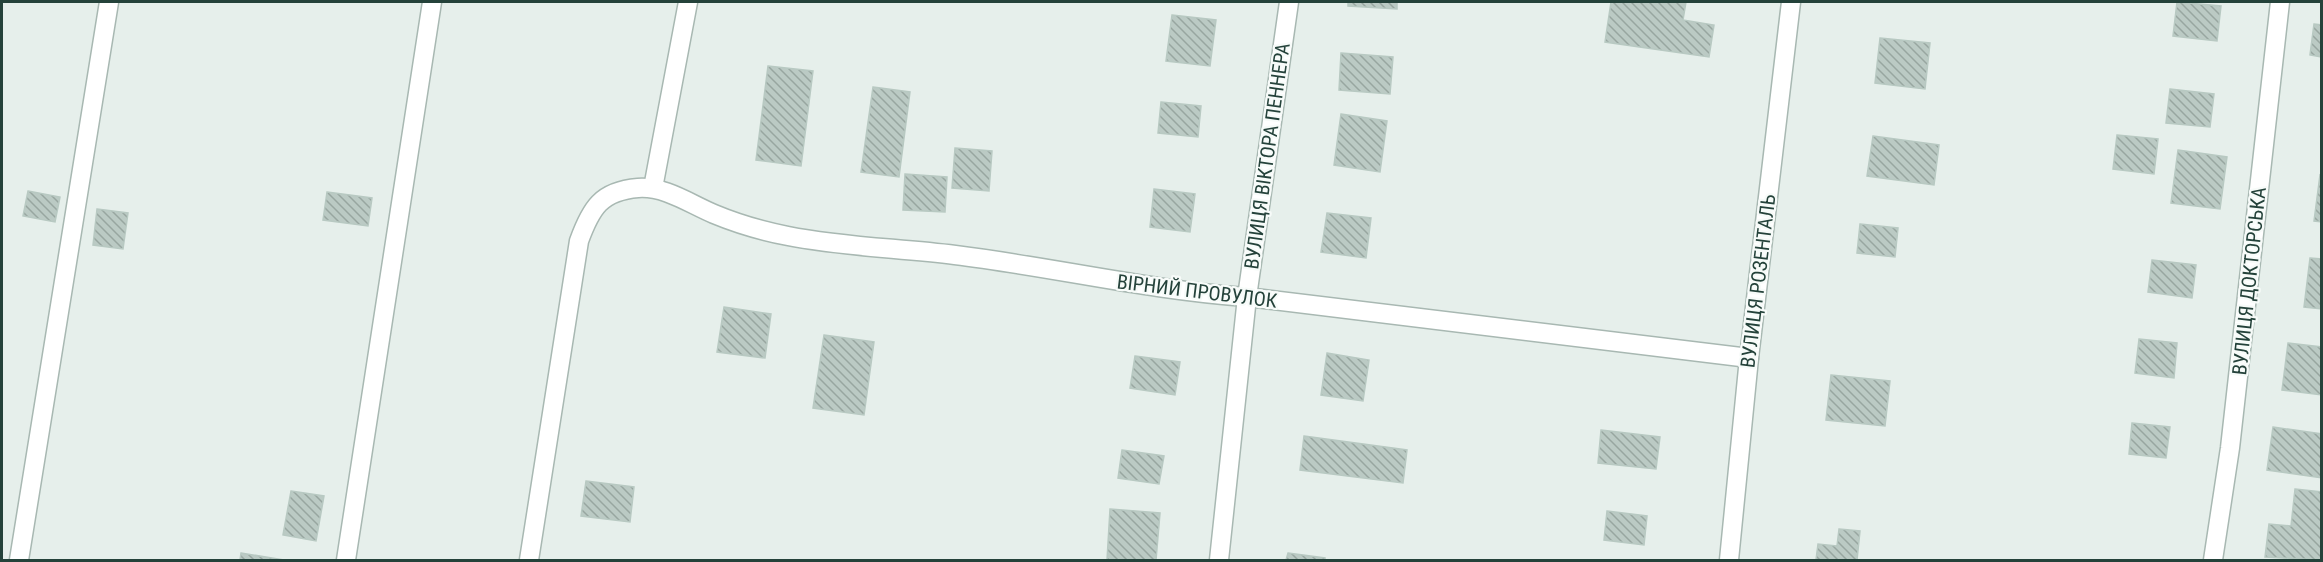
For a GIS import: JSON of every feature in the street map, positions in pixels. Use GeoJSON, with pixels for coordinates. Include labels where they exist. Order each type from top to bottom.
{"type":"FeatureCollection","features":[{"type":"Feature","properties":{"kind":"street"},"geometry":{"type":"LineString","coordinates":[[19,561],[109,2]]}},
{"type":"Feature","properties":{"kind":"street"},"geometry":{"type":"LineString","coordinates":[[346,561],[432,2]]}},
{"type":"Feature","properties":{"kind":"street"},"geometry":{"type":"LineString","coordinates":[[529,561],[579,241],[596,205],[605,197],[620,190],[653,188],[688,2]]}},
{"type":"Feature","properties":{"kind":"street","name":"ВУЛИЦЯ ВІКТОРА ПЕННЕРА"},"geometry":{"type":"LineString","coordinates":[[1219,561],[1247,297],[1289,2]]}},
{"type":"Feature","properties":{"kind":"street","name":"ВУЛИЦЯ РОЗЕНТАЛЬ"},"geometry":{"type":"LineString","coordinates":[[1729,561],[1749,358],[1791,2]]}},
{"type":"Feature","properties":{"kind":"street","name":"ВУЛИЦЯ ДОКТОРСЬКА"},"geometry":{"type":"LineString","coordinates":[[2213,561],[2230,448],[2280,2]]}},
{"type":"Feature","properties":{"kind":"street","name":"ВІРНИЙ ПРОВУЛОК"},"geometry":{"type":"LineString","coordinates":[[653,188],[748,227],[790,237],[956,255],[1196,293],[1247,297],[1749,358]]}},
{"type":"Feature","properties":{"kind":"building"},"geometry":{"type":"Polygon","coordinates":[[[1348,2],[1397,2],[1397,9],[1348,6],[1348,2]]]}},
{"type":"Feature","properties":{"kind":"building"},"geometry":{"type":"Polygon","coordinates":[[[1611,2],[1686,2],[1683,20],[1714,25],[1709,57],[1605,42],[1611,2]]]}},
{"type":"Feature","properties":{"kind":"building"},"geometry":{"type":"Polygon","coordinates":[[[2177,2],[2221,6],[2217,41],[2173,36],[2177,2]]]}},
{"type":"Feature","properties":{"kind":"building"},"geometry":{"type":"Polygon","coordinates":[[[1172,15],[1216,20],[1210,66],[1166,61],[1172,15]]]}},
{"type":"Feature","properties":{"kind":"building"},"geometry":{"type":"Polygon","coordinates":[[[2314,24],[2322,25],[2322,57],[2310,55],[2314,24]]]}},
{"type":"Feature","properties":{"kind":"building"},"geometry":{"type":"Polygon","coordinates":[[[1880,38],[1930,43],[1925,89],[1875,83],[1880,38]]]}},
{"type":"Feature","properties":{"kind":"building"},"geometry":{"type":"Polygon","coordinates":[[[1341,53],[1393,57],[1390,94],[1339,90],[1341,53]]]}},
{"type":"Feature","properties":{"kind":"building"},"geometry":{"type":"Polygon","coordinates":[[[768,66],[813,71],[801,166],[756,160],[768,66]]]}},
{"type":"Feature","properties":{"kind":"building"},"geometry":{"type":"Polygon","coordinates":[[[873,87],[910,92],[899,177],[861,172],[873,87]]]}},
{"type":"Feature","properties":{"kind":"building"},"geometry":{"type":"Polygon","coordinates":[[[2170,89],[2214,94],[2210,127],[2166,123],[2170,89]]]}},
{"type":"Feature","properties":{"kind":"building"},"geometry":{"type":"Polygon","coordinates":[[[1161,102],[1201,106],[1198,137],[1158,133],[1161,102]]]}},
{"type":"Feature","properties":{"kind":"building"},"geometry":{"type":"Polygon","coordinates":[[[1341,114],[1387,121],[1380,172],[1334,165],[1341,114]]]}},
{"type":"Feature","properties":{"kind":"building"},"geometry":{"type":"Polygon","coordinates":[[[2117,135],[2158,139],[2154,174],[2113,169],[2117,135]]]}},
{"type":"Feature","properties":{"kind":"building"},"geometry":{"type":"Polygon","coordinates":[[[1873,136],[1939,145],[1934,185],[1867,176],[1873,136]]]}},
{"type":"Feature","properties":{"kind":"building"},"geometry":{"type":"Polygon","coordinates":[[[955,148],[992,151],[989,191],[952,188],[955,148]]]}},
{"type":"Feature","properties":{"kind":"building"},"geometry":{"type":"Polygon","coordinates":[[[2178,150],[2227,157],[2220,209],[2171,203],[2178,150]]]}},
{"type":"Feature","properties":{"kind":"building"},"geometry":{"type":"Polygon","coordinates":[[[905,174],[947,177],[945,212],[903,210],[905,174]]]}},
{"type":"Feature","properties":{"kind":"building"},"geometry":{"type":"Polygon","coordinates":[[[2320,175],[2322,176],[2322,222],[2314,221],[2320,175]]]}},
{"type":"Feature","properties":{"kind":"building"},"geometry":{"type":"Polygon","coordinates":[[[1154,189],[1195,194],[1190,232],[1150,227],[1154,189]]]}},
{"type":"Feature","properties":{"kind":"building"},"geometry":{"type":"Polygon","coordinates":[[[28,191],[60,197],[55,222],[23,216],[28,191]]]}},
{"type":"Feature","properties":{"kind":"building"},"geometry":{"type":"Polygon","coordinates":[[[327,192],[372,198],[368,226],[323,220],[327,192]]]}},
{"type":"Feature","properties":{"kind":"building"},"geometry":{"type":"Polygon","coordinates":[[[97,209],[128,213],[123,249],[93,245],[97,209]]]}},
{"type":"Feature","properties":{"kind":"building"},"geometry":{"type":"Polygon","coordinates":[[[1327,213],[1371,218],[1366,258],[1321,252],[1327,213]]]}},
{"type":"Feature","properties":{"kind":"building"},"geometry":{"type":"Polygon","coordinates":[[[1860,224],[1898,228],[1895,257],[1857,253],[1860,224]]]}},
{"type":"Feature","properties":{"kind":"building"},"geometry":{"type":"Polygon","coordinates":[[[2310,258],[2322,259],[2322,309],[2304,307],[2310,258]]]}},
{"type":"Feature","properties":{"kind":"building"},"geometry":{"type":"Polygon","coordinates":[[[2152,260],[2196,265],[2192,298],[2148,292],[2152,260]]]}},
{"type":"Feature","properties":{"kind":"building"},"geometry":{"type":"Polygon","coordinates":[[[724,307],[771,314],[765,358],[717,352],[724,307]]]}},
{"type":"Feature","properties":{"kind":"building"},"geometry":{"type":"Polygon","coordinates":[[[824,335],[874,342],[864,415],[813,408],[824,335]]]}},
{"type":"Feature","properties":{"kind":"building"},"geometry":{"type":"Polygon","coordinates":[[[2139,339],[2177,343],[2174,378],[2135,373],[2139,339]]]}},
{"type":"Feature","properties":{"kind":"building"},"geometry":{"type":"Polygon","coordinates":[[[2288,343],[2322,347],[2322,395],[2282,390],[2288,343]]]}},
{"type":"Feature","properties":{"kind":"building"},"geometry":{"type":"Polygon","coordinates":[[[1327,353],[1369,360],[1363,401],[1321,395],[1327,353]]]}},
{"type":"Feature","properties":{"kind":"building"},"geometry":{"type":"Polygon","coordinates":[[[1135,356],[1180,362],[1175,395],[1130,388],[1135,356]]]}},
{"type":"Feature","properties":{"kind":"building"},"geometry":{"type":"Polygon","coordinates":[[[1831,375],[1890,381],[1885,426],[1826,420],[1831,375]]]}},
{"type":"Feature","properties":{"kind":"building"},"geometry":{"type":"Polygon","coordinates":[[[2132,423],[2170,427],[2166,458],[2129,454],[2132,423]]]}},
{"type":"Feature","properties":{"kind":"building"},"geometry":{"type":"Polygon","coordinates":[[[2273,427],[2322,434],[2322,478],[2267,470],[2273,427]]]}},
{"type":"Feature","properties":{"kind":"building"},"geometry":{"type":"Polygon","coordinates":[[[1601,430],[1660,437],[1656,469],[1598,463],[1601,430]]]}},
{"type":"Feature","properties":{"kind":"building"},"geometry":{"type":"Polygon","coordinates":[[[1304,436],[1407,450],[1403,483],[1300,470],[1304,436]]]}},
{"type":"Feature","properties":{"kind":"building"},"geometry":{"type":"Polygon","coordinates":[[[1122,450],[1164,456],[1159,484],[1118,478],[1122,450]]]}},
{"type":"Feature","properties":{"kind":"building"},"geometry":{"type":"Polygon","coordinates":[[[586,481],[634,487],[630,522],[581,516],[586,481]]]}},
{"type":"Feature","properties":{"kind":"building"},"geometry":{"type":"Polygon","coordinates":[[[2295,489],[2322,492],[2322,560],[2265,557],[2269,524],[2291,526],[2295,489]]]}},
{"type":"Feature","properties":{"kind":"building"},"geometry":{"type":"Polygon","coordinates":[[[291,491],[324,496],[316,541],[283,535],[291,491]]]}},
{"type":"Feature","properties":{"kind":"building"},"geometry":{"type":"Polygon","coordinates":[[[1110,509],[1160,513],[1156,560],[1107,560],[1110,509]]]}},
{"type":"Feature","properties":{"kind":"building"},"geometry":{"type":"Polygon","coordinates":[[[1607,511],[1647,516],[1644,545],[1604,540],[1607,511]]]}},
{"type":"Feature","properties":{"kind":"building"},"geometry":{"type":"Polygon","coordinates":[[[1839,529],[1860,531],[1857,560],[1816,560],[1818,544],[1837,546],[1839,529]]]}},
{"type":"Feature","properties":{"kind":"building"},"geometry":{"type":"Polygon","coordinates":[[[241,553],[284,560],[240,560],[241,553]]]}},
{"type":"Feature","properties":{"kind":"building"},"geometry":{"type":"Polygon","coordinates":[[[1288,553],[1325,558],[1325,560],[1286,560],[1288,553]]]}}]}
